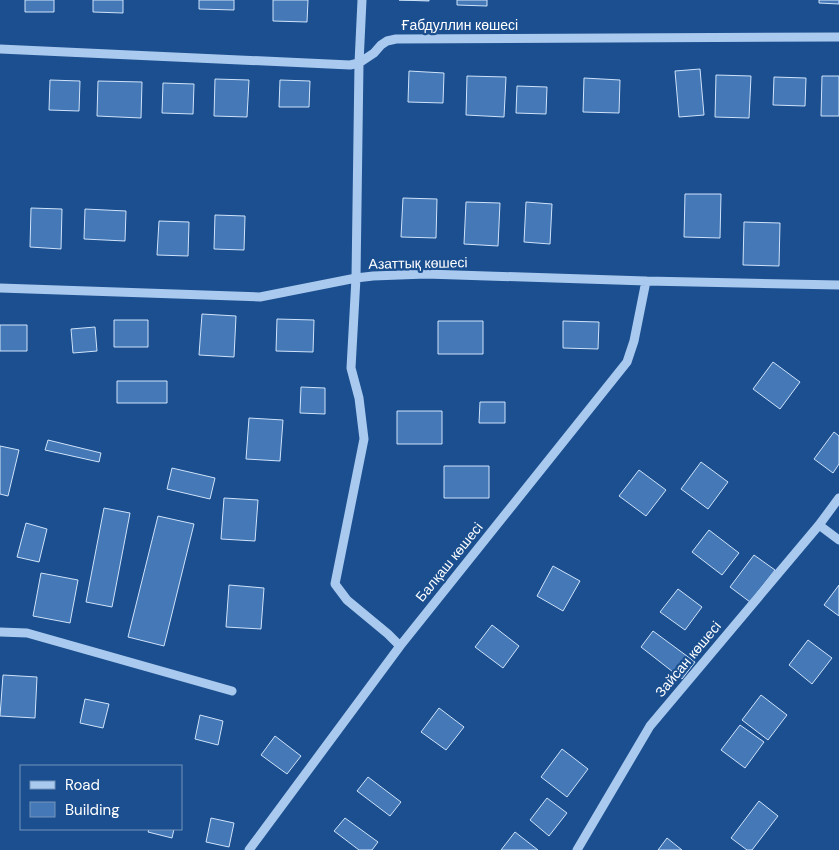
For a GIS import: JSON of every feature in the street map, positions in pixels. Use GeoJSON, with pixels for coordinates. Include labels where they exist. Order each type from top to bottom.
{"type":"FeatureCollection","features":[{"type":"Feature","properties":{"kind":"street"},"geometry":{"type":"LineString","coordinates":[[362,0],[359,63],[356,278],[351,368],[359,398],[364,439],[335,584],[347,600],[400,646]]}},
{"type":"Feature","properties":{"kind":"street","name":"Ғабдуллин көшесі"},"geometry":{"type":"LineString","coordinates":[[359,63],[387,41],[396,39],[839,37]]}},
{"type":"Feature","properties":{"kind":"street"},"geometry":{"type":"LineString","coordinates":[[0,49],[340,65],[359,63]]}},
{"type":"Feature","properties":{"kind":"street","name":"Азаттық көшесі"},"geometry":{"type":"LineString","coordinates":[[0,288],[260,297],[356,278],[426,274],[839,285]]}},
{"type":"Feature","properties":{"kind":"street","name":"Балқаш көшесі"},"geometry":{"type":"LineString","coordinates":[[249,850],[400,646],[627,362],[634,341],[646,281]]}},
{"type":"Feature","properties":{"kind":"street","name":"Зайсан көшесі"},"geometry":{"type":"LineString","coordinates":[[577,850],[650,726],[819,525],[839,498]]}},
{"type":"Feature","properties":{"kind":"street"},"geometry":{"type":"LineString","coordinates":[[819,525],[839,540]]}},
{"type":"Feature","properties":{"kind":"street"},"geometry":{"type":"LineString","coordinates":[[0,632],[27,633],[232,691]]}},
{"type":"Feature","properties":{"kind":"building"},"geometry":{"type":"Polygon","coordinates":[[[25,0],[54,0],[54,12],[25,12],[25,0]]]}},
{"type":"Feature","properties":{"kind":"building"},"geometry":{"type":"Polygon","coordinates":[[[93,0],[123,0],[123,13],[93,12],[93,0]]]}},
{"type":"Feature","properties":{"kind":"building"},"geometry":{"type":"Polygon","coordinates":[[[199,0],[234,0],[234,10],[199,9],[199,0]]]}},
{"type":"Feature","properties":{"kind":"building"},"geometry":{"type":"Polygon","coordinates":[[[273,0],[308,0],[307,22],[273,21],[273,0]]]}},
{"type":"Feature","properties":{"kind":"building"},"geometry":{"type":"Polygon","coordinates":[[[457,0],[487,0],[487,6],[457,5],[457,0]]]}},
{"type":"Feature","properties":{"kind":"building"},"geometry":{"type":"Polygon","coordinates":[[[819,0],[839,0],[839,4],[819,3],[819,0]]]}},
{"type":"Feature","properties":{"kind":"building"},"geometry":{"type":"Polygon","coordinates":[[[700,69],[704,115],[679,117],[675,71],[700,69]]]}},
{"type":"Feature","properties":{"kind":"building"},"geometry":{"type":"Polygon","coordinates":[[[409,71],[444,73],[443,103],[408,102],[409,71]]]}},
{"type":"Feature","properties":{"kind":"building"},"geometry":{"type":"Polygon","coordinates":[[[716,75],[751,76],[749,118],[715,117],[716,75]]]}},
{"type":"Feature","properties":{"kind":"building"},"geometry":{"type":"Polygon","coordinates":[[[467,76],[506,77],[504,117],[466,115],[467,76]]]}},
{"type":"Feature","properties":{"kind":"building"},"geometry":{"type":"Polygon","coordinates":[[[822,76],[839,76],[839,116],[821,116],[822,76]]]}},
{"type":"Feature","properties":{"kind":"building"},"geometry":{"type":"Polygon","coordinates":[[[774,77],[806,78],[805,106],[773,105],[774,77]]]}},
{"type":"Feature","properties":{"kind":"building"},"geometry":{"type":"Polygon","coordinates":[[[584,78],[620,80],[619,113],[583,112],[584,78]]]}},
{"type":"Feature","properties":{"kind":"building"},"geometry":{"type":"Polygon","coordinates":[[[215,79],[249,80],[247,117],[214,116],[215,79]]]}},
{"type":"Feature","properties":{"kind":"building"},"geometry":{"type":"Polygon","coordinates":[[[50,80],[80,81],[79,111],[49,110],[50,80]]]}},
{"type":"Feature","properties":{"kind":"building"},"geometry":{"type":"Polygon","coordinates":[[[280,80],[310,81],[309,107],[279,107],[280,80]]]}},
{"type":"Feature","properties":{"kind":"building"},"geometry":{"type":"Polygon","coordinates":[[[98,81],[142,82],[141,118],[97,116],[98,81]]]}},
{"type":"Feature","properties":{"kind":"building"},"geometry":{"type":"Polygon","coordinates":[[[163,83],[194,84],[193,114],[162,113],[163,83]]]}},
{"type":"Feature","properties":{"kind":"building"},"geometry":{"type":"Polygon","coordinates":[[[517,86],[547,87],[546,114],[516,113],[517,86]]]}},
{"type":"Feature","properties":{"kind":"building"},"geometry":{"type":"Polygon","coordinates":[[[685,194],[721,194],[720,238],[684,237],[685,194]]]}},
{"type":"Feature","properties":{"kind":"building"},"geometry":{"type":"Polygon","coordinates":[[[403,198],[437,199],[436,238],[401,237],[403,198]]]}},
{"type":"Feature","properties":{"kind":"building"},"geometry":{"type":"Polygon","coordinates":[[[466,202],[500,203],[498,246],[464,244],[466,202]]]}},
{"type":"Feature","properties":{"kind":"building"},"geometry":{"type":"Polygon","coordinates":[[[526,202],[552,204],[550,244],[524,242],[526,202]]]}},
{"type":"Feature","properties":{"kind":"building"},"geometry":{"type":"Polygon","coordinates":[[[31,208],[62,209],[61,249],[30,247],[31,208]]]}},
{"type":"Feature","properties":{"kind":"building"},"geometry":{"type":"Polygon","coordinates":[[[85,209],[126,211],[125,241],[84,239],[85,209]]]}},
{"type":"Feature","properties":{"kind":"building"},"geometry":{"type":"Polygon","coordinates":[[[215,215],[245,216],[244,250],[214,249],[215,215]]]}},
{"type":"Feature","properties":{"kind":"building"},"geometry":{"type":"Polygon","coordinates":[[[159,221],[189,222],[188,256],[157,255],[159,221]]]}},
{"type":"Feature","properties":{"kind":"building"},"geometry":{"type":"Polygon","coordinates":[[[744,222],[780,223],[779,266],[743,265],[744,222]]]}},
{"type":"Feature","properties":{"kind":"building"},"geometry":{"type":"Polygon","coordinates":[[[202,314],[236,316],[234,357],[199,355],[202,314]]]}},
{"type":"Feature","properties":{"kind":"building"},"geometry":{"type":"Polygon","coordinates":[[[277,319],[314,320],[313,352],[276,351],[277,319]]]}},
{"type":"Feature","properties":{"kind":"building"},"geometry":{"type":"Polygon","coordinates":[[[114,320],[148,320],[148,347],[114,347],[114,320]]]}},
{"type":"Feature","properties":{"kind":"building"},"geometry":{"type":"Polygon","coordinates":[[[438,321],[483,321],[483,354],[438,354],[438,321]]]}},
{"type":"Feature","properties":{"kind":"building"},"geometry":{"type":"Polygon","coordinates":[[[563,321],[599,322],[598,349],[563,348],[563,321]]]}},
{"type":"Feature","properties":{"kind":"building"},"geometry":{"type":"Polygon","coordinates":[[[0,325],[27,325],[27,351],[0,351],[0,325]]]}},
{"type":"Feature","properties":{"kind":"building"},"geometry":{"type":"Polygon","coordinates":[[[95,327],[97,351],[73,353],[71,329],[95,327]]]}},
{"type":"Feature","properties":{"kind":"building"},"geometry":{"type":"Polygon","coordinates":[[[773,362],[800,382],[780,409],[753,389],[773,362]]]}},
{"type":"Feature","properties":{"kind":"building"},"geometry":{"type":"Polygon","coordinates":[[[117,381],[167,381],[167,403],[117,403],[117,381]]]}},
{"type":"Feature","properties":{"kind":"building"},"geometry":{"type":"Polygon","coordinates":[[[301,387],[325,388],[325,414],[300,413],[301,387]]]}},
{"type":"Feature","properties":{"kind":"building"},"geometry":{"type":"Polygon","coordinates":[[[480,402],[505,402],[505,423],[479,423],[480,402]]]}},
{"type":"Feature","properties":{"kind":"building"},"geometry":{"type":"Polygon","coordinates":[[[397,411],[442,411],[442,444],[397,444],[397,411]]]}},
{"type":"Feature","properties":{"kind":"building"},"geometry":{"type":"Polygon","coordinates":[[[249,418],[283,420],[280,461],[246,459],[249,418]]]}},
{"type":"Feature","properties":{"kind":"building"},"geometry":{"type":"Polygon","coordinates":[[[834,432],[839,436],[839,464],[833,473],[814,459],[834,432]]]}},
{"type":"Feature","properties":{"kind":"building"},"geometry":{"type":"Polygon","coordinates":[[[48,440],[101,453],[99,462],[45,450],[48,440]]]}},
{"type":"Feature","properties":{"kind":"building"},"geometry":{"type":"Polygon","coordinates":[[[0,446],[19,450],[8,496],[0,494],[0,446]]]}},
{"type":"Feature","properties":{"kind":"building"},"geometry":{"type":"Polygon","coordinates":[[[701,462],[728,482],[708,509],[681,489],[701,462]]]}},
{"type":"Feature","properties":{"kind":"building"},"geometry":{"type":"Polygon","coordinates":[[[444,466],[489,466],[489,498],[444,498],[444,466]]]}},
{"type":"Feature","properties":{"kind":"building"},"geometry":{"type":"Polygon","coordinates":[[[172,468],[215,478],[210,499],[167,489],[172,468]]]}},
{"type":"Feature","properties":{"kind":"building"},"geometry":{"type":"Polygon","coordinates":[[[639,470],[666,490],[646,516],[619,496],[639,470]]]}},
{"type":"Feature","properties":{"kind":"building"},"geometry":{"type":"Polygon","coordinates":[[[224,498],[258,500],[255,541],[221,539],[224,498]]]}},
{"type":"Feature","properties":{"kind":"building"},"geometry":{"type":"Polygon","coordinates":[[[104,508],[130,513],[112,607],[86,602],[104,508]]]}},
{"type":"Feature","properties":{"kind":"building"},"geometry":{"type":"Polygon","coordinates":[[[158,516],[194,524],[164,646],[128,637],[158,516]]]}},
{"type":"Feature","properties":{"kind":"building"},"geometry":{"type":"Polygon","coordinates":[[[26,523],[47,529],[39,562],[17,557],[26,523]]]}},
{"type":"Feature","properties":{"kind":"building"},"geometry":{"type":"Polygon","coordinates":[[[709,530],[739,553],[722,575],[692,552],[709,530]]]}},
{"type":"Feature","properties":{"kind":"building"},"geometry":{"type":"Polygon","coordinates":[[[754,555],[775,570],[750,602],[730,587],[754,555]]]}},
{"type":"Feature","properties":{"kind":"building"},"geometry":{"type":"Polygon","coordinates":[[[553,566],[580,581],[563,611],[537,596],[553,566]]]}},
{"type":"Feature","properties":{"kind":"building"},"geometry":{"type":"Polygon","coordinates":[[[41,573],[78,580],[70,623],[33,616],[41,573]]]}},
{"type":"Feature","properties":{"kind":"building"},"geometry":{"type":"Polygon","coordinates":[[[229,585],[264,588],[261,629],[226,627],[229,585]]]}},
{"type":"Feature","properties":{"kind":"building"},"geometry":{"type":"Polygon","coordinates":[[[839,585],[839,616],[824,605],[839,585]]]}},
{"type":"Feature","properties":{"kind":"building"},"geometry":{"type":"Polygon","coordinates":[[[678,589],[702,607],[685,630],[660,612],[678,589]]]}},
{"type":"Feature","properties":{"kind":"building"},"geometry":{"type":"Polygon","coordinates":[[[492,625],[519,646],[503,668],[475,647],[492,625]]]}},
{"type":"Feature","properties":{"kind":"building"},"geometry":{"type":"Polygon","coordinates":[[[653,631],[695,662],[682,679],[641,647],[653,631]]]}},
{"type":"Feature","properties":{"kind":"building"},"geometry":{"type":"Polygon","coordinates":[[[808,640],[832,658],[812,684],[789,665],[808,640]]]}},
{"type":"Feature","properties":{"kind":"building"},"geometry":{"type":"Polygon","coordinates":[[[3,675],[37,677],[35,718],[0,716],[3,675]]]}},
{"type":"Feature","properties":{"kind":"building"},"geometry":{"type":"Polygon","coordinates":[[[761,695],[787,715],[768,740],[742,720],[761,695]]]}},
{"type":"Feature","properties":{"kind":"building"},"geometry":{"type":"Polygon","coordinates":[[[85,699],[109,704],[103,728],[80,723],[85,699]]]}},
{"type":"Feature","properties":{"kind":"building"},"geometry":{"type":"Polygon","coordinates":[[[439,708],[464,727],[446,750],[421,732],[439,708]]]}},
{"type":"Feature","properties":{"kind":"building"},"geometry":{"type":"Polygon","coordinates":[[[200,715],[223,721],[218,745],[195,739],[200,715]]]}},
{"type":"Feature","properties":{"kind":"building"},"geometry":{"type":"Polygon","coordinates":[[[740,725],[764,742],[745,768],[721,750],[740,725]]]}},
{"type":"Feature","properties":{"kind":"building"},"geometry":{"type":"Polygon","coordinates":[[[275,736],[301,756],[287,774],[261,755],[275,736]]]}},
{"type":"Feature","properties":{"kind":"building"},"geometry":{"type":"Polygon","coordinates":[[[562,749],[588,769],[567,797],[541,777],[562,749]]]}},
{"type":"Feature","properties":{"kind":"building"},"geometry":{"type":"Polygon","coordinates":[[[368,777],[401,802],[390,816],[357,791],[368,777]]]}},
{"type":"Feature","properties":{"kind":"building"},"geometry":{"type":"Polygon","coordinates":[[[547,798],[567,813],[549,836],[530,820],[547,798]]]}},
{"type":"Feature","properties":{"kind":"building"},"geometry":{"type":"Polygon","coordinates":[[[759,801],[778,816],[752,850],[747,850],[731,838],[759,801]]]}},
{"type":"Feature","properties":{"kind":"building"},"geometry":{"type":"Polygon","coordinates":[[[211,818],[234,823],[229,847],[206,842],[211,818]]]}},
{"type":"Feature","properties":{"kind":"building"},"geometry":{"type":"Polygon","coordinates":[[[345,818],[378,842],[372,850],[359,850],[334,831],[345,818]]]}},
{"type":"Feature","properties":{"kind":"building"},"geometry":{"type":"Polygon","coordinates":[[[149,830],[174,830],[172,838],[148,832],[149,830]]]}},
{"type":"Feature","properties":{"kind":"building"},"geometry":{"type":"Polygon","coordinates":[[[515,832],[538,850],[501,850],[515,832]]]}},
{"type":"Feature","properties":{"kind":"building"},"geometry":{"type":"Polygon","coordinates":[[[667,838],[682,850],[658,850],[667,838]]]}}]}
